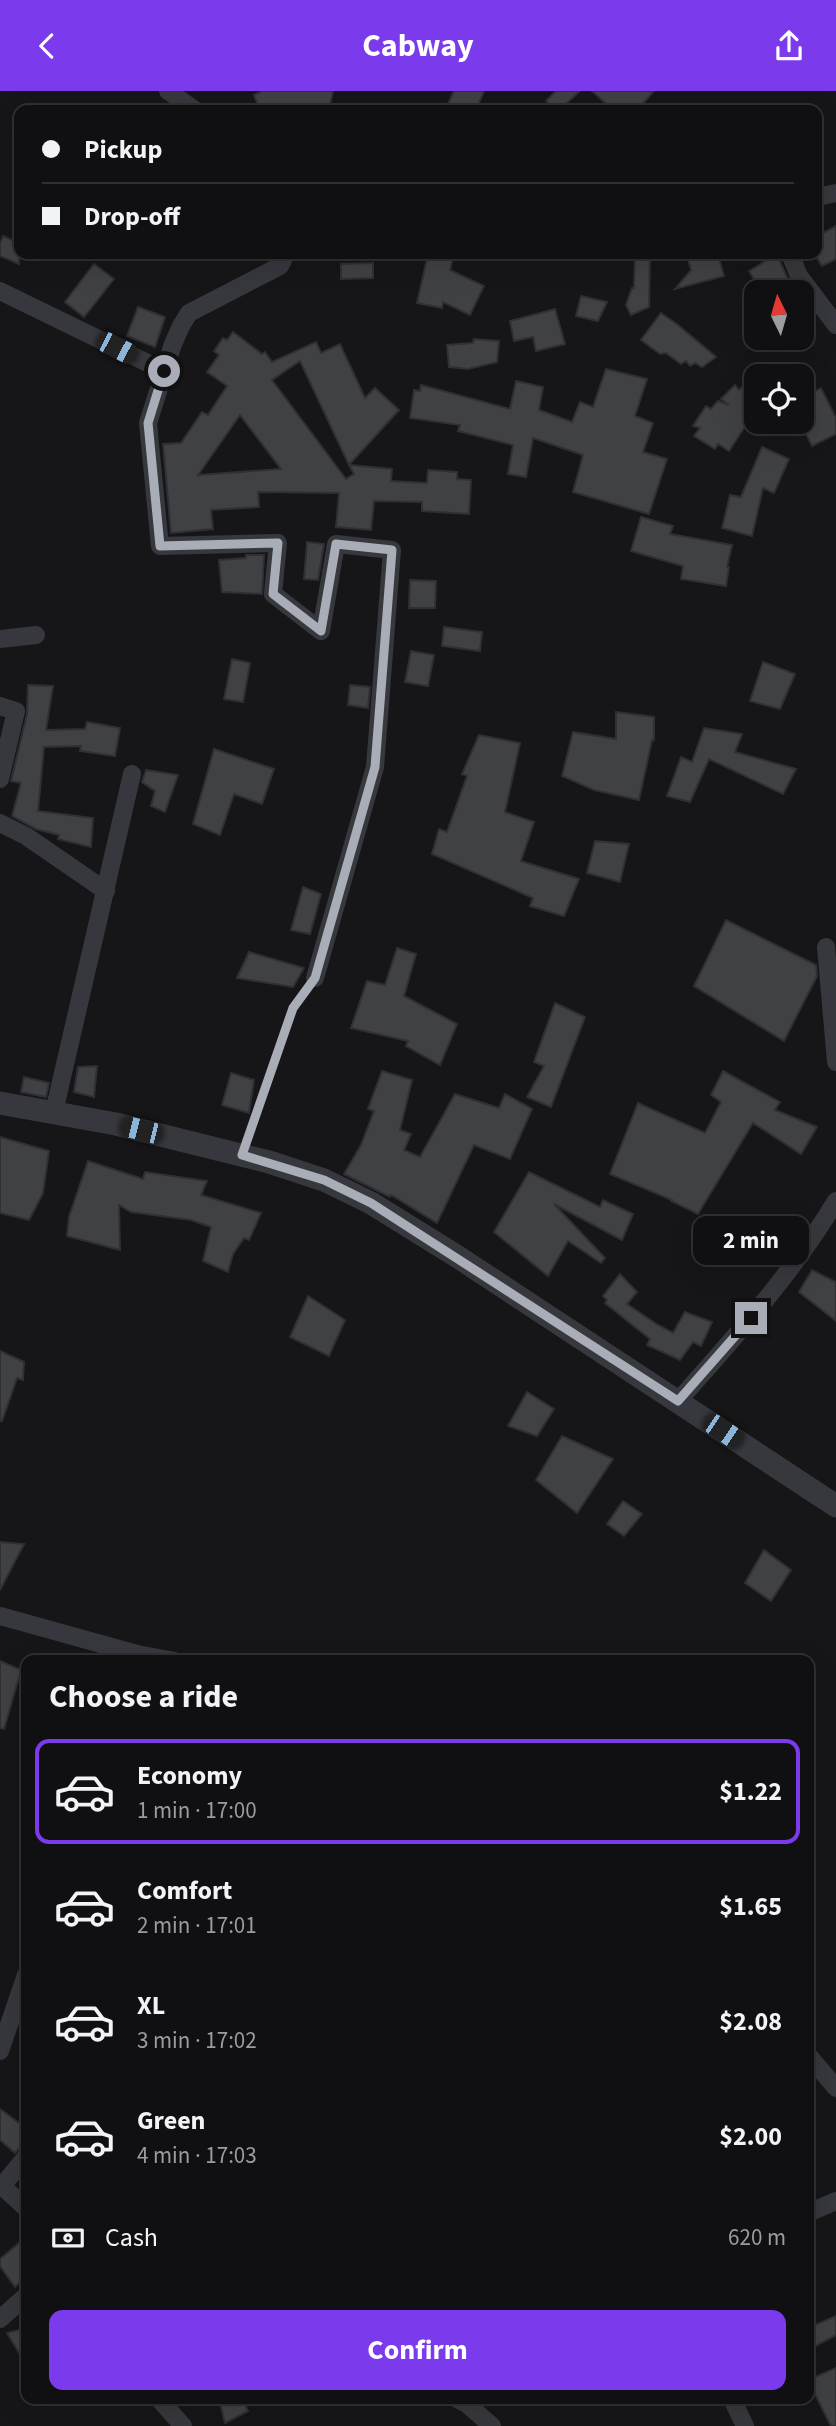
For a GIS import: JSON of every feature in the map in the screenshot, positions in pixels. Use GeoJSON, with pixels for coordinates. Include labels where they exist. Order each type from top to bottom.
{"type":"FeatureCollection","features":[{"type":"Feature","properties":{"kind":"street"},"geometry":{"type":"LineString","coordinates":[[169,91],[188,105]]}},
{"type":"Feature","properties":{"kind":"street"},"geometry":{"type":"LineString","coordinates":[[282,259],[279,266],[189,313],[181,326],[164,371],[148,423],[160,546],[278,543],[273,594],[321,631],[336,544],[392,550],[375,767],[315,978]]}},
{"type":"Feature","properties":{"kind":"street"},"geometry":{"type":"LineString","coordinates":[[792,259],[799,276],[836,325]]}},
{"type":"Feature","properties":{"kind":"street"},"geometry":{"type":"LineString","coordinates":[[0,291],[164,371]]}},
{"type":"Feature","properties":{"kind":"street"},"geometry":{"type":"LineString","coordinates":[[0,639],[36,635]]}},
{"type":"Feature","properties":{"kind":"street"},"geometry":{"type":"LineString","coordinates":[[0,706],[16,711],[0,779]]}},
{"type":"Feature","properties":{"kind":"street"},"geometry":{"type":"LineString","coordinates":[[54,1112],[132,774]]}},
{"type":"Feature","properties":{"kind":"street"},"geometry":{"type":"LineString","coordinates":[[0,824],[26,836],[106,891]]}},
{"type":"Feature","properties":{"kind":"street"},"geometry":{"type":"LineString","coordinates":[[826,947],[836,1062]]}},
{"type":"Feature","properties":{"kind":"street"},"geometry":{"type":"LineString","coordinates":[[0,1103],[116,1124],[242,1155],[324,1180],[371,1203],[836,1506]]}},
{"type":"Feature","properties":{"kind":"street"},"geometry":{"type":"LineString","coordinates":[[678,1401],[770,1297],[836,1201]]}},
{"type":"Feature","properties":{"kind":"street"},"geometry":{"type":"LineString","coordinates":[[0,1616],[128,1655]]}},
{"type":"Feature","properties":{"kind":"street"},"geometry":{"type":"LineString","coordinates":[[0,2052],[21,1990]]}},
{"type":"Feature","properties":{"kind":"street"},"geometry":{"type":"LineString","coordinates":[[814,2062],[835,2085]]}},
{"type":"Feature","properties":{"kind":"street"},"geometry":{"type":"LineString","coordinates":[[1,2186],[21,2163]]}},
{"type":"Feature","properties":{"kind":"street"},"geometry":{"type":"LineString","coordinates":[[1,2186],[21,2196]]}},
{"type":"Feature","properties":{"kind":"street"},"geometry":{"type":"LineString","coordinates":[[1,2186],[21,2204]]}},
{"type":"Feature","properties":{"kind":"street"},"geometry":{"type":"LineString","coordinates":[[814,2210],[836,2201]]}},
{"type":"Feature","properties":{"kind":"street"},"geometry":{"type":"LineString","coordinates":[[0,2319],[21,2300]]}},
{"type":"Feature","properties":{"kind":"street"},"geometry":{"type":"LineString","coordinates":[[163,2404],[183,2426]]}},
{"type":"Feature","properties":{"kind":"street"},"geometry":{"type":"LineString","coordinates":[[469,2404],[492,2426]]}},
{"type":"Feature","properties":{"kind":"street"},"geometry":{"type":"LineString","coordinates":[[734,2404],[745,2426]]}},
{"type":"Feature","properties":{"kind":"lane"},"geometry":{"type":"LineString","coordinates":[[242,1155],[293,1008],[315,978]]}},
{"type":"Feature","properties":{"kind":"building"},"geometry":{"type":"Polygon","coordinates":[[[262,91],[333,91],[330,105],[258,105],[254,95],[262,91]]]}},
{"type":"Feature","properties":{"kind":"building"},"geometry":{"type":"Polygon","coordinates":[[[454,91],[484,91],[478,105],[447,105],[454,91]]]}},
{"type":"Feature","properties":{"kind":"building"},"geometry":{"type":"Polygon","coordinates":[[[556,91],[580,91],[565,105],[550,105],[546,101],[556,91]]]}},
{"type":"Feature","properties":{"kind":"building"},"geometry":{"type":"Polygon","coordinates":[[[592,91],[654,91],[641,105],[607,105],[592,91]]]}},
{"type":"Feature","properties":{"kind":"building"},"geometry":{"type":"Polygon","coordinates":[[[836,226],[836,259],[822,266],[818,259],[822,259],[822,233],[836,226]]]}},
{"type":"Feature","properties":{"kind":"building"},"geometry":{"type":"Polygon","coordinates":[[[3,236],[14,241],[14,259],[19,259],[19,264],[0,256],[3,236]]]}},
{"type":"Feature","properties":{"kind":"building"},"geometry":{"type":"Polygon","coordinates":[[[427,259],[453,259],[450,270],[484,286],[470,315],[443,302],[442,308],[417,303],[427,259]]]}},
{"type":"Feature","properties":{"kind":"building"},"geometry":{"type":"Polygon","coordinates":[[[635,259],[650,259],[649,307],[631,315],[626,305],[634,288],[635,259]]]}},
{"type":"Feature","properties":{"kind":"building"},"geometry":{"type":"Polygon","coordinates":[[[688,259],[719,259],[724,276],[675,289],[691,270],[688,259]]]}},
{"type":"Feature","properties":{"kind":"building"},"geometry":{"type":"Polygon","coordinates":[[[769,259],[779,259],[788,280],[755,280],[749,271],[769,259]]]}},
{"type":"Feature","properties":{"kind":"building"},"geometry":{"type":"Polygon","coordinates":[[[373,263],[373,278],[341,279],[341,264],[373,263]]]}},
{"type":"Feature","properties":{"kind":"building"},"geometry":{"type":"Polygon","coordinates":[[[94,264],[114,279],[84,317],[65,302],[94,264]]]}},
{"type":"Feature","properties":{"kind":"building"},"geometry":{"type":"Polygon","coordinates":[[[581,296],[607,302],[598,321],[576,316],[581,296]]]}},
{"type":"Feature","properties":{"kind":"building"},"geometry":{"type":"Polygon","coordinates":[[[138,307],[165,317],[155,347],[127,336],[138,307]]]}},
{"type":"Feature","properties":{"kind":"building"},"geometry":{"type":"Polygon","coordinates":[[[555,309],[565,344],[536,351],[533,337],[514,341],[510,321],[555,309]]]}},
{"type":"Feature","properties":{"kind":"building"},"geometry":{"type":"Polygon","coordinates":[[[661,313],[716,357],[702,367],[695,363],[690,366],[686,361],[681,364],[666,353],[660,354],[641,340],[661,313]]]}},
{"type":"Feature","properties":{"kind":"building"},"geometry":{"type":"Polygon","coordinates":[[[233,332],[262,354],[265,352],[272,362],[316,342],[321,353],[340,344],[365,398],[375,388],[399,410],[349,465],[392,469],[391,481],[427,483],[428,470],[457,472],[457,479],[471,480],[469,514],[422,511],[422,502],[374,501],[371,530],[336,527],[339,493],[258,492],[259,507],[211,510],[213,529],[171,533],[163,444],[181,443],[202,412],[208,415],[227,386],[207,372],[219,355],[214,351],[223,338],[227,340],[233,332]],[[300,361],[272,380],[346,479],[354,474],[300,361]],[[240,415],[198,475],[281,469],[240,415]]]}},
{"type":"Feature","properties":{"kind":"building"},"geometry":{"type":"Polygon","coordinates":[[[474,339],[499,341],[497,362],[468,369],[449,367],[447,345],[473,343],[474,339]]]}},
{"type":"Feature","properties":{"kind":"building"},"geometry":{"type":"Polygon","coordinates":[[[606,369],[647,379],[635,416],[653,423],[643,452],[667,459],[649,514],[573,492],[583,455],[533,438],[526,477],[508,474],[513,445],[458,431],[460,425],[410,418],[414,390],[420,391],[421,385],[510,409],[516,381],[543,387],[539,410],[572,422],[580,402],[593,407],[606,369]]]}},
{"type":"Feature","properties":{"kind":"building"},"geometry":{"type":"Polygon","coordinates":[[[735,385],[739,390],[744,385],[744,428],[729,451],[718,444],[715,449],[694,436],[700,428],[693,426],[706,406],[711,409],[718,401],[729,405],[721,399],[735,385]]]}},
{"type":"Feature","properties":{"kind":"building"},"geometry":{"type":"Polygon","coordinates":[[[821,388],[836,418],[836,434],[812,446],[806,434],[814,434],[814,392],[821,388]]]}},
{"type":"Feature","properties":{"kind":"building"},"geometry":{"type":"Polygon","coordinates":[[[762,447],[789,459],[774,493],[763,488],[752,536],[722,528],[730,495],[741,497],[762,447]]]}},
{"type":"Feature","properties":{"kind":"building"},"geometry":{"type":"Polygon","coordinates":[[[641,517],[673,526],[670,534],[732,545],[726,586],[681,579],[683,566],[631,551],[641,517]]]}},
{"type":"Feature","properties":{"kind":"building"},"geometry":{"type":"Polygon","coordinates":[[[307,542],[324,544],[318,580],[304,579],[307,542]]]}},
{"type":"Feature","properties":{"kind":"building"},"geometry":{"type":"Polygon","coordinates":[[[246,555],[264,555],[262,594],[222,592],[219,560],[246,558],[246,555]]]}},
{"type":"Feature","properties":{"kind":"building"},"geometry":{"type":"Polygon","coordinates":[[[410,580],[436,581],[435,608],[409,608],[410,580]]]}},
{"type":"Feature","properties":{"kind":"building"},"geometry":{"type":"Polygon","coordinates":[[[444,627],[482,632],[480,651],[442,646],[444,627]]]}},
{"type":"Feature","properties":{"kind":"building"},"geometry":{"type":"Polygon","coordinates":[[[411,651],[434,655],[428,686],[405,682],[411,651]]]}},
{"type":"Feature","properties":{"kind":"building"},"geometry":{"type":"Polygon","coordinates":[[[232,659],[250,663],[243,702],[224,699],[232,659]]]}},
{"type":"Feature","properties":{"kind":"building"},"geometry":{"type":"Polygon","coordinates":[[[763,662],[795,674],[780,709],[750,701],[763,662]]]}},
{"type":"Feature","properties":{"kind":"building"},"geometry":{"type":"Polygon","coordinates":[[[28,685],[53,686],[46,730],[85,729],[87,722],[120,728],[115,756],[80,751],[81,746],[44,747],[38,811],[93,818],[91,847],[58,839],[59,835],[36,829],[12,816],[21,783],[11,781],[27,714],[28,685]]]}},
{"type":"Feature","properties":{"kind":"building"},"geometry":{"type":"Polygon","coordinates":[[[350,685],[370,687],[368,708],[348,705],[350,685]]]}},
{"type":"Feature","properties":{"kind":"building"},"geometry":{"type":"Polygon","coordinates":[[[616,712],[654,717],[654,740],[639,800],[594,790],[562,776],[573,732],[616,739],[616,712]]]}},
{"type":"Feature","properties":{"kind":"building"},"geometry":{"type":"Polygon","coordinates":[[[704,728],[742,734],[735,752],[796,769],[783,794],[709,759],[690,802],[667,796],[681,757],[692,762],[704,728]]]}},
{"type":"Feature","properties":{"kind":"building"},"geometry":{"type":"Polygon","coordinates":[[[479,735],[520,743],[505,812],[534,822],[521,861],[579,879],[564,916],[530,906],[533,898],[432,854],[439,829],[447,832],[467,776],[462,774],[479,735]]]}},
{"type":"Feature","properties":{"kind":"building"},"geometry":{"type":"Polygon","coordinates":[[[214,749],[274,769],[262,804],[234,794],[220,835],[193,824],[214,749]]]}},
{"type":"Feature","properties":{"kind":"building"},"geometry":{"type":"Polygon","coordinates":[[[146,770],[178,775],[165,812],[151,806],[155,791],[142,782],[146,770]]]}},
{"type":"Feature","properties":{"kind":"building"},"geometry":{"type":"Polygon","coordinates":[[[595,841],[629,844],[620,882],[587,873],[595,841]]]}},
{"type":"Feature","properties":{"kind":"building"},"geometry":{"type":"Polygon","coordinates":[[[303,887],[321,894],[310,934],[291,930],[303,887]]]}},
{"type":"Feature","properties":{"kind":"building"},"geometry":{"type":"Polygon","coordinates":[[[726,920],[816,965],[817,976],[784,1041],[694,986],[726,920]]]}},
{"type":"Feature","properties":{"kind":"building"},"geometry":{"type":"Polygon","coordinates":[[[397,948],[416,954],[404,996],[457,1024],[440,1065],[406,1046],[408,1041],[351,1028],[367,981],[385,985],[397,948]]]}},
{"type":"Feature","properties":{"kind":"building"},"geometry":{"type":"Polygon","coordinates":[[[249,952],[304,968],[293,987],[237,978],[249,952]]]}},
{"type":"Feature","properties":{"kind":"building"},"geometry":{"type":"Polygon","coordinates":[[[555,1003],[585,1017],[551,1107],[527,1097],[544,1066],[534,1062],[555,1003]]]}},
{"type":"Feature","properties":{"kind":"building"},"geometry":{"type":"Polygon","coordinates":[[[97,1066],[94,1097],[74,1092],[78,1067],[97,1066]]]}},
{"type":"Feature","properties":{"kind":"building"},"geometry":{"type":"Polygon","coordinates":[[[382,1071],[412,1080],[400,1130],[411,1134],[404,1150],[420,1157],[455,1094],[499,1108],[505,1094],[532,1109],[510,1159],[474,1145],[437,1223],[391,1195],[390,1197],[344,1174],[361,1145],[374,1111],[368,1109],[382,1071]]]}},
{"type":"Feature","properties":{"kind":"building"},"geometry":{"type":"Polygon","coordinates":[[[723,1071],[780,1102],[775,1110],[817,1127],[801,1154],[753,1123],[698,1214],[610,1174],[638,1103],[705,1133],[721,1102],[711,1095],[723,1071]]]}},
{"type":"Feature","properties":{"kind":"building"},"geometry":{"type":"Polygon","coordinates":[[[231,1073],[254,1080],[249,1113],[222,1105],[231,1073]]]}},
{"type":"Feature","properties":{"kind":"building"},"geometry":{"type":"Polygon","coordinates":[[[24,1077],[49,1083],[46,1097],[21,1092],[24,1077]]]}},
{"type":"Feature","properties":{"kind":"building"},"geometry":{"type":"Polygon","coordinates":[[[0,1137],[49,1151],[43,1193],[29,1220],[0,1213],[0,1137]]]}},
{"type":"Feature","properties":{"kind":"building"},"geometry":{"type":"Polygon","coordinates":[[[88,1161],[143,1179],[145,1172],[207,1181],[201,1195],[261,1213],[249,1240],[244,1238],[233,1254],[228,1272],[203,1261],[211,1227],[191,1220],[131,1212],[119,1205],[120,1250],[67,1236],[69,1217],[88,1161]]]}},
{"type":"Feature","properties":{"kind":"building"},"geometry":{"type":"Polygon","coordinates":[[[529,1172],[600,1207],[603,1200],[633,1214],[622,1240],[554,1204],[605,1258],[601,1263],[568,1241],[548,1276],[494,1232],[529,1172]]]}},
{"type":"Feature","properties":{"kind":"building"},"geometry":{"type":"Polygon","coordinates":[[[812,1270],[836,1282],[836,1321],[799,1292],[812,1270]]]}},
{"type":"Feature","properties":{"kind":"building"},"geometry":{"type":"Polygon","coordinates":[[[620,1274],[637,1292],[627,1304],[673,1333],[685,1312],[712,1322],[701,1346],[693,1342],[680,1360],[647,1345],[650,1339],[605,1303],[607,1300],[603,1296],[620,1274]]]}},
{"type":"Feature","properties":{"kind":"building"},"geometry":{"type":"Polygon","coordinates":[[[308,1296],[345,1320],[329,1356],[290,1337],[308,1296]]]}},
{"type":"Feature","properties":{"kind":"building"},"geometry":{"type":"Polygon","coordinates":[[[0,1351],[24,1362],[23,1380],[17,1378],[2,1421],[0,1421],[0,1351]]]}},
{"type":"Feature","properties":{"kind":"building"},"geometry":{"type":"Polygon","coordinates":[[[527,1392],[554,1409],[537,1436],[508,1426],[527,1392]]]}},
{"type":"Feature","properties":{"kind":"building"},"geometry":{"type":"Polygon","coordinates":[[[562,1436],[613,1459],[577,1513],[536,1480],[562,1436]]]}},
{"type":"Feature","properties":{"kind":"building"},"geometry":{"type":"Polygon","coordinates":[[[623,1501],[642,1514],[624,1536],[607,1524],[623,1501]]]}},
{"type":"Feature","properties":{"kind":"building"},"geometry":{"type":"Polygon","coordinates":[[[0,1542],[24,1544],[0,1590],[0,1542]]]}},
{"type":"Feature","properties":{"kind":"building"},"geometry":{"type":"Polygon","coordinates":[[[764,1550],[791,1570],[771,1601],[745,1583],[764,1550]]]}},
{"type":"Feature","properties":{"kind":"building"},"geometry":{"type":"Polygon","coordinates":[[[0,1661],[21,1670],[4,1729],[0,1728],[0,1661]]]}},
{"type":"Feature","properties":{"kind":"building"},"geometry":{"type":"Polygon","coordinates":[[[0,2109],[21,2124],[21,2146],[15,2153],[0,2140],[0,2109]]]}},
{"type":"Feature","properties":{"kind":"building"},"geometry":{"type":"Polygon","coordinates":[[[21,2241],[21,2281],[15,2287],[0,2266],[0,2259],[21,2241]]]}},
{"type":"Feature","properties":{"kind":"building"},"geometry":{"type":"Polygon","coordinates":[[[836,2316],[836,2335],[814,2347],[814,2325],[836,2316]]]}},
{"type":"Feature","properties":{"kind":"building"},"geometry":{"type":"Polygon","coordinates":[[[21,2329],[21,2356],[7,2333],[21,2329]]]}},
{"type":"Feature","properties":{"kind":"building"},"geometry":{"type":"Polygon","coordinates":[[[836,2368],[836,2426],[831,2426],[814,2392],[814,2377],[836,2368]]]}},
{"type":"Feature","properties":{"kind":"building"},"geometry":{"type":"Polygon","coordinates":[[[220,2404],[244,2404],[248,2411],[225,2423],[220,2404]]]}},
{"type":"Feature","properties":{"kind":"route"},"geometry":{"type":"LineString","coordinates":[[164,371],[148,423],[160,546],[278,543],[273,594],[321,631],[336,544],[392,550],[375,767],[315,978],[293,1008],[242,1155],[324,1180],[371,1203],[678,1401],[751,1318]]}}]}
